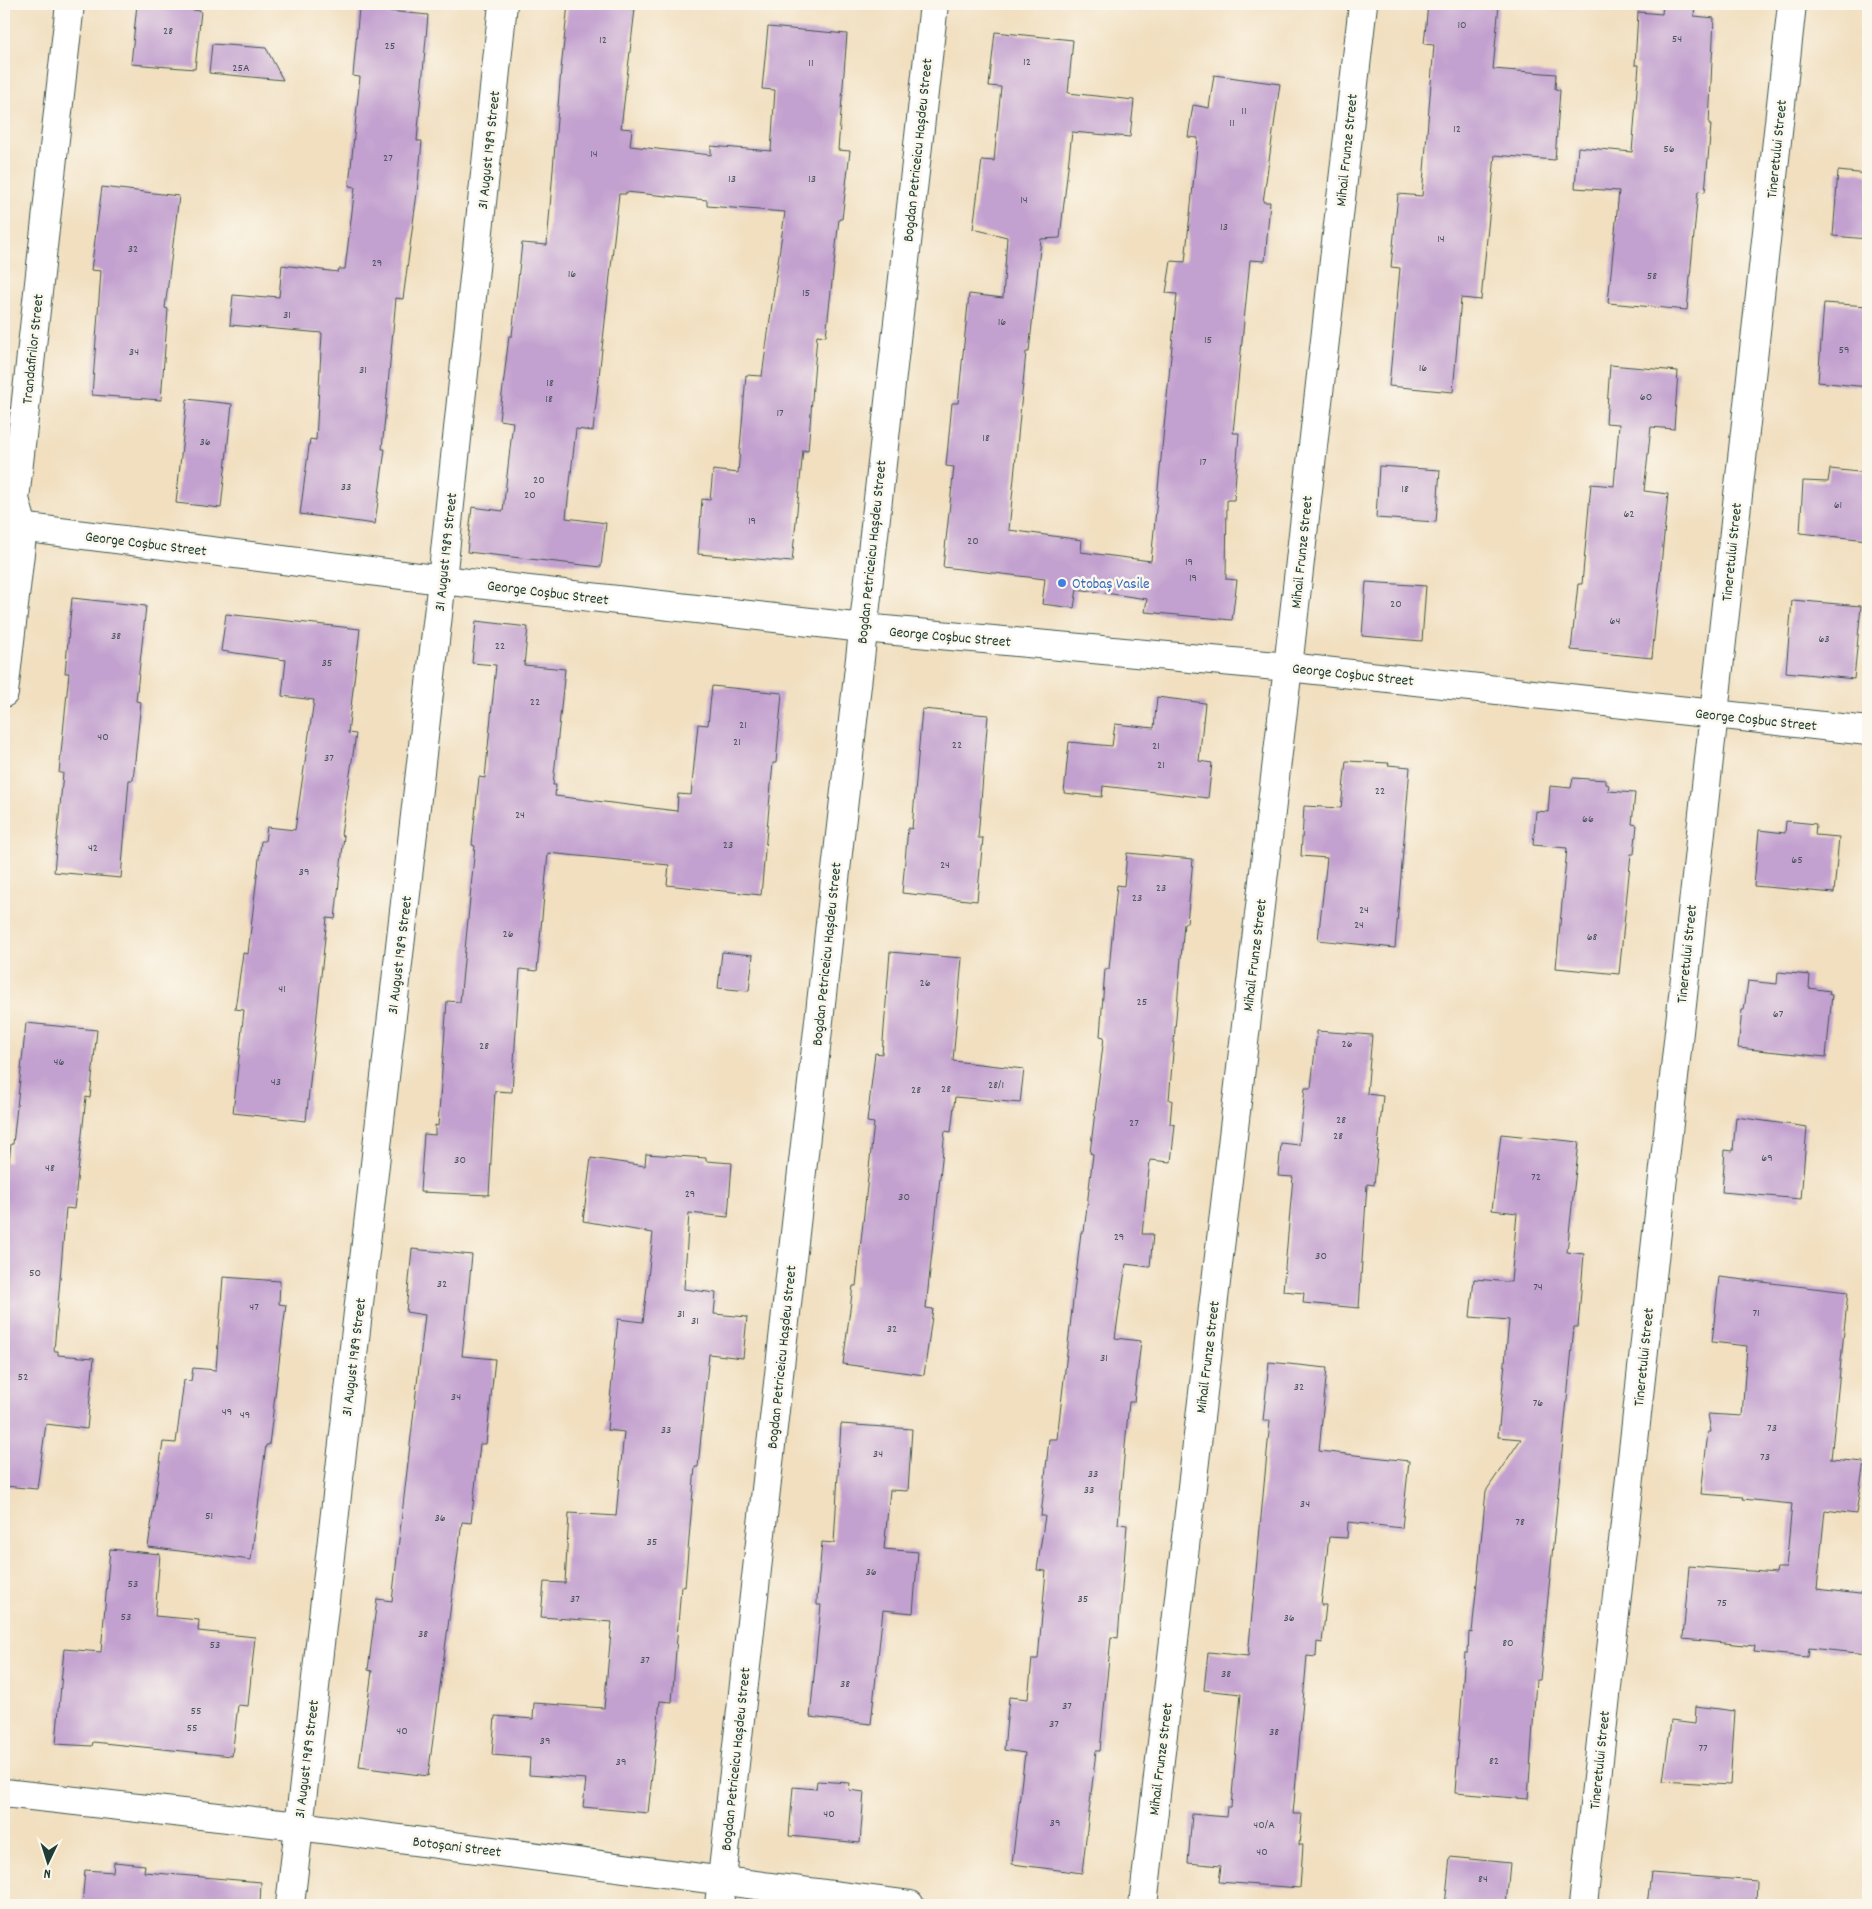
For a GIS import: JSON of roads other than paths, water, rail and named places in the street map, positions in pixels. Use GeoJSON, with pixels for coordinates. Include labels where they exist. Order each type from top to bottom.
{"type":"FeatureCollection","features":[{"type":"Feature","properties":{"kind":"street","name":"Trandafirilor Street"},"geometry":{"type":"LineString","coordinates":[[4,693],[15,499],[70,4]]}},
{"type":"Feature","properties":{"kind":"street","name":"31 August 1989 Street"},"geometry":{"type":"LineString","coordinates":[[290,1905],[442,580],[503,4]]}},
{"type":"Feature","properties":{"kind":"street","name":"Bogdan Petriceicu Hașdeu Street"},"geometry":{"type":"LineString","coordinates":[[720,1892],[934,4]]}},
{"type":"Feature","properties":{"kind":"street","name":"Mihail Frunze Street"},"geometry":{"type":"LineString","coordinates":[[1143,1905],[1288,667],[1363,4]]}},
{"type":"Feature","properties":{"kind":"street","name":"Tineretului Street"},"geometry":{"type":"LineString","coordinates":[[1583,1905],[1712,714],[1792,4]]}},
{"type":"Feature","properties":{"kind":"street","name":"George Coșbuc Street"},"geometry":{"type":"LineString","coordinates":[[13,526],[442,580],[863,628],[1288,667],[1868,731]]}},
{"type":"Feature","properties":{"kind":"street","name":"Botoșani Street"},"geometry":{"type":"LineString","coordinates":[[4,1792],[299,1826],[720,1892],[910,1905]]}},
{"type":"Feature","properties":{"kind":"place","name":"Otobaș Vasile"},"geometry":{"type":"Point","coordinates":[1062,583]}}]}
